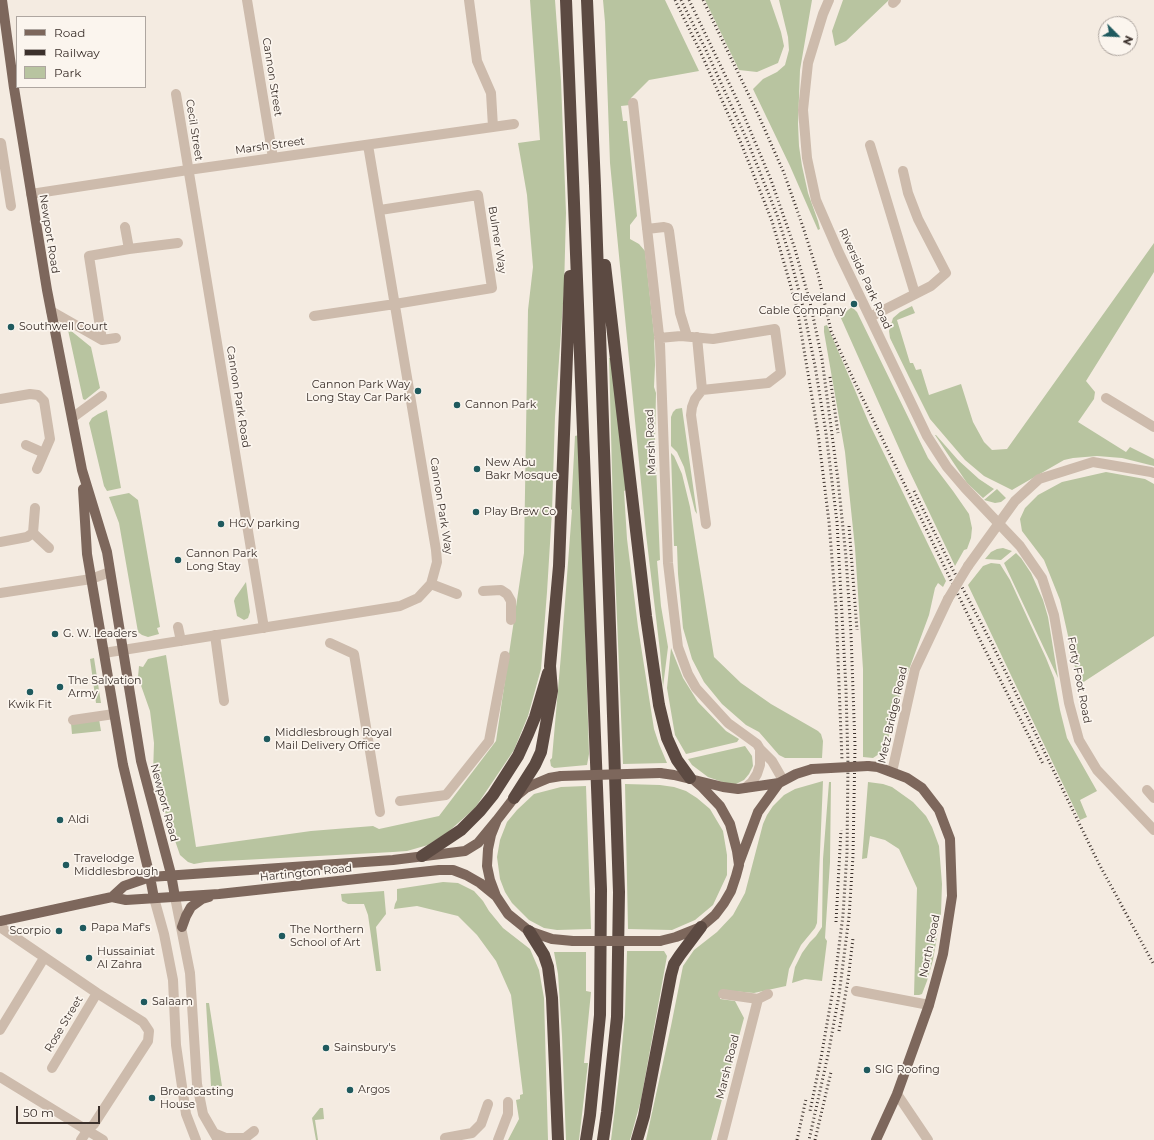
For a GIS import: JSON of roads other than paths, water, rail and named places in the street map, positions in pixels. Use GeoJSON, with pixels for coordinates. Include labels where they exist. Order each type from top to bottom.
{"type":"FeatureCollection","features":[{"type":"Feature","properties":{"kind":"highway"},"geometry":{"type":"LineString","coordinates":[[566,0],[601,889],[600,1015],[586,1140]]}},
{"type":"Feature","properties":{"kind":"highway"},"geometry":{"type":"LineString","coordinates":[[587,0],[595,186],[619,892],[617,1017],[603,1140]]}},
{"type":"Feature","properties":{"kind":"highway"},"geometry":{"type":"LineString","coordinates":[[595,186],[654,672],[667,738],[678,760],[692,779]]}},
{"type":"Feature","properties":{"kind":"highway"},"geometry":{"type":"LineString","coordinates":[[514,798],[535,766],[541,752],[552,691],[550,666],[559,566],[574,187]]}},
{"type":"Feature","properties":{"kind":"highway"},"geometry":{"type":"LineString","coordinates":[[422,856],[461,830],[480,811],[504,779],[518,756],[535,717],[550,666]]}},
{"type":"Feature","properties":{"kind":"highway"},"geometry":{"type":"LineString","coordinates":[[637,1140],[644,1116],[674,964],[701,927]]}},
{"type":"Feature","properties":{"kind":"highway"},"geometry":{"type":"LineString","coordinates":[[529,931],[539,945],[548,966],[552,998],[558,1140]]}},
{"type":"Feature","properties":{"kind":"main road","name":"Newport Road"},"geometry":{"type":"LineString","coordinates":[[2,0],[6,38],[51,312],[82,470],[107,552],[141,761],[171,874],[175,897]]}},
{"type":"Feature","properties":{"kind":"main road","name":"Newport Road"},"geometry":{"type":"LineString","coordinates":[[82,470],[88,554],[114,714],[123,765],[154,898]]}},
{"type":"Feature","properties":{"kind":"main road","name":"North Road"},"geometry":{"type":"LineString","coordinates":[[660,773],[731,788],[745,788],[781,782],[796,774],[812,769],[868,766],[878,767],[907,778],[922,788],[939,810],[950,839],[952,896],[943,954],[929,1005],[897,1094],[876,1140]]}},
{"type":"Feature","properties":{"kind":"main road","name":"Hartington Road"},"geometry":{"type":"LineString","coordinates":[[112,897],[124,886],[150,877],[171,874],[393,860],[466,852],[478,843],[514,798],[526,788],[537,782],[560,776],[660,773]]}},
{"type":"Feature","properties":{"kind":"main road"},"geometry":{"type":"LineString","coordinates":[[692,779],[709,794],[727,817],[734,838],[738,865]]}},
{"type":"Feature","properties":{"kind":"main road"},"geometry":{"type":"LineString","coordinates":[[497,820],[491,835],[488,849],[487,866],[490,880],[496,896],[508,914],[529,931],[552,939],[573,941],[660,941],[676,938],[701,927],[715,915],[731,891],[738,865],[758,812],[781,782]]}},
{"type":"Feature","properties":{"kind":"main road","name":"Hartington Road"},"geometry":{"type":"LineString","coordinates":[[1,921],[112,897],[126,900],[219,894],[439,870],[453,870],[466,875],[480,883],[496,896]]}},
{"type":"Feature","properties":{"kind":"main road"},"geometry":{"type":"LineString","coordinates":[[182,927],[191,907],[202,899],[219,894]]}},
{"type":"Feature","properties":{"kind":"street","name":"Cannon Street"},"geometry":{"type":"LineString","coordinates":[[247,0],[273,158]]}},
{"type":"Feature","properties":{"kind":"street"},"geometry":{"type":"LineString","coordinates":[[469,0],[477,61],[491,93],[493,127]]}},
{"type":"Feature","properties":{"kind":"street","name":"Riverside Park Road"},"geometry":{"type":"LineString","coordinates":[[821,0],[823,14]]}},
{"type":"Feature","properties":{"kind":"street","name":"Riverside Park Road"},"geometry":{"type":"LineString","coordinates":[[829,0],[823,14],[808,63],[803,110],[807,158],[816,200],[839,253],[927,436],[952,472],[998,524]]}},
{"type":"Feature","properties":{"kind":"street","name":"Cecil Street"},"geometry":{"type":"LineString","coordinates":[[176,94],[188,170]]}},
{"type":"Feature","properties":{"kind":"street","name":"Marsh Road"},"geometry":{"type":"LineString","coordinates":[[633,103],[659,338],[668,563],[678,647],[688,674],[696,688],[728,723],[757,744],[772,761],[781,782]]}},
{"type":"Feature","properties":{"kind":"street","name":"Marsh Street"},"geometry":{"type":"LineString","coordinates":[[31,194],[188,170],[514,124]]}},
{"type":"Feature","properties":{"kind":"street"},"geometry":{"type":"LineString","coordinates":[[1,143],[2,167],[11,206]]}},
{"type":"Feature","properties":{"kind":"street","name":"Cannon Park Way"},"geometry":{"type":"LineString","coordinates":[[104,653],[400,606],[418,598],[431,584],[437,562],[436,550],[368,145]]}},
{"type":"Feature","properties":{"kind":"street"},"geometry":{"type":"LineString","coordinates":[[870,145],[915,294]]}},
{"type":"Feature","properties":{"kind":"street","name":"Cannon Park Road"},"geometry":{"type":"LineString","coordinates":[[188,170],[264,628]]}},
{"type":"Feature","properties":{"kind":"street"},"geometry":{"type":"LineString","coordinates":[[870,317],[932,286],[946,273],[918,219],[908,193],[903,171]]}},
{"type":"Feature","properties":{"kind":"street","name":"Bulmer Way"},"geometry":{"type":"LineString","coordinates":[[380,210],[478,195],[492,288],[395,304]]}},
{"type":"Feature","properties":{"kind":"street"},"geometry":{"type":"LineString","coordinates":[[125,226],[129,249]]}},
{"type":"Feature","properties":{"kind":"street"},"geometry":{"type":"LineString","coordinates":[[647,229],[668,228],[680,313],[692,337],[702,390]]}},
{"type":"Feature","properties":{"kind":"street"},"geometry":{"type":"LineString","coordinates":[[102,340],[89,256],[178,243]]}},
{"type":"Feature","properties":{"kind":"street"},"geometry":{"type":"LineString","coordinates":[[314,316],[395,304]]}},
{"type":"Feature","properties":{"kind":"street"},"geometry":{"type":"LineString","coordinates":[[51,312],[102,340],[116,338]]}},
{"type":"Feature","properties":{"kind":"street"},"geometry":{"type":"LineString","coordinates":[[659,338],[680,336],[713,339],[775,329],[781,373],[768,383],[702,390],[695,399],[692,407],[691,415],[706,524]]}},
{"type":"Feature","properties":{"kind":"street"},"geometry":{"type":"LineString","coordinates":[[0,399],[30,394],[38,395],[44,401],[50,439],[37,469]]}},
{"type":"Feature","properties":{"kind":"street"},"geometry":{"type":"LineString","coordinates":[[72,418],[102,396]]}},
{"type":"Feature","properties":{"kind":"street"},"geometry":{"type":"LineString","coordinates":[[1106,398],[1154,427]]}},
{"type":"Feature","properties":{"kind":"street"},"geometry":{"type":"LineString","coordinates":[[26,445],[44,453]]}},
{"type":"Feature","properties":{"kind":"street"},"geometry":{"type":"LineString","coordinates":[[998,524],[1015,501],[1039,479],[1093,462],[1151,472],[1154,474]]}},
{"type":"Feature","properties":{"kind":"street"},"geometry":{"type":"LineString","coordinates":[[35,508],[33,533],[48,548]]}},
{"type":"Feature","properties":{"kind":"street","name":"Metz Bridge Road"},"geometry":{"type":"LineString","coordinates":[[892,772],[915,669],[948,599],[968,566],[998,524]]}},
{"type":"Feature","properties":{"kind":"street","name":"Forty Foot Road"},"geometry":{"type":"LineString","coordinates":[[998,524],[1020,546],[1042,578],[1054,615],[1069,703],[1079,740],[1097,770],[1154,830]]}},
{"type":"Feature","properties":{"kind":"street"},"geometry":{"type":"LineString","coordinates":[[0,542],[27,537],[33,533]]}},
{"type":"Feature","properties":{"kind":"street"},"geometry":{"type":"LineString","coordinates":[[0,593],[92,579],[110,572]]}},
{"type":"Feature","properties":{"kind":"street"},"geometry":{"type":"LineString","coordinates":[[431,584],[457,594]]}},
{"type":"Feature","properties":{"kind":"street"},"geometry":{"type":"LineString","coordinates":[[482,591],[501,590],[507,594],[511,601],[511,620]]}},
{"type":"Feature","properties":{"kind":"street"},"geometry":{"type":"LineString","coordinates":[[178,627],[181,641]]}},
{"type":"Feature","properties":{"kind":"street"},"geometry":{"type":"LineString","coordinates":[[215,635],[224,701]]}},
{"type":"Feature","properties":{"kind":"street"},"geometry":{"type":"LineString","coordinates":[[330,643],[354,654],[380,812]]}},
{"type":"Feature","properties":{"kind":"street"},"geometry":{"type":"LineString","coordinates":[[400,801],[446,795],[489,741],[505,656]]}},
{"type":"Feature","properties":{"kind":"street"},"geometry":{"type":"LineString","coordinates":[[73,720],[114,714]]}},
{"type":"Feature","properties":{"kind":"street"},"geometry":{"type":"LineString","coordinates":[[745,788],[752,782],[757,774],[760,765],[760,749]]}},
{"type":"Feature","properties":{"kind":"street","name":"Newport Road"},"geometry":{"type":"LineString","coordinates":[[175,897],[190,973],[197,1084],[204,1114],[216,1136]]}},
{"type":"Feature","properties":{"kind":"street","name":"Newport Road"},"geometry":{"type":"LineString","coordinates":[[154,898],[164,934],[173,980],[176,1045],[186,1114],[196,1140]]}},
{"type":"Feature","properties":{"kind":"street"},"geometry":{"type":"LineString","coordinates":[[1,921],[3,929],[44,958],[143,1022],[149,1031],[148,1041],[94,1124],[84,1136]]}},
{"type":"Feature","properties":{"kind":"street"},"geometry":{"type":"LineString","coordinates":[[0,1030],[44,958]]}},
{"type":"Feature","properties":{"kind":"street"},"geometry":{"type":"LineString","coordinates":[[856,991],[929,1005]]}},
{"type":"Feature","properties":{"kind":"street","name":"Rose Street"},"geometry":{"type":"LineString","coordinates":[[52,1068],[97,993]]}},
{"type":"Feature","properties":{"kind":"street"},"geometry":{"type":"LineString","coordinates":[[723,994],[758,999],[768,994]]}},
{"type":"Feature","properties":{"kind":"street","name":"Marsh Road"},"geometry":{"type":"LineString","coordinates":[[722,1140],[758,999]]}},
{"type":"Feature","properties":{"kind":"street"},"geometry":{"type":"LineString","coordinates":[[0,1077],[84,1136],[102,1140]]}},
{"type":"Feature","properties":{"kind":"street"},"geometry":{"type":"LineString","coordinates":[[897,1094],[928,1140]]}},
{"type":"Feature","properties":{"kind":"street"},"geometry":{"type":"LineString","coordinates":[[498,1140],[508,1114],[508,1102]]}},
{"type":"Feature","properties":{"kind":"street"},"geometry":{"type":"LineString","coordinates":[[444,1138],[472,1133],[481,1124],[488,1104]]}},
{"type":"Feature","properties":{"kind":"street"},"geometry":{"type":"LineString","coordinates":[[216,1136],[226,1138],[245,1138],[254,1131],[256,1140]]}},
{"type":"Feature","properties":{"kind":"railway"},"geometry":{"type":"LineString","coordinates":[[675,0],[700,51],[741,143],[772,221],[797,308],[818,433],[829,522],[836,608],[842,760]]}},
{"type":"Feature","properties":{"kind":"railway"},"geometry":{"type":"LineString","coordinates":[[681,0],[705,48],[747,140],[777,215],[790,257],[803,307],[815,366],[826,433],[837,522],[846,689],[848,764],[847,853],[843,915],[835,978],[810,1111]]}},
{"type":"Feature","properties":{"kind":"railway"},"geometry":{"type":"LineString","coordinates":[[689,0],[739,104],[771,180],[794,246],[810,302],[822,359],[838,480],[846,557],[851,634],[855,746],[853,856],[849,917],[839,995],[828,1055],[809,1140]]}},
{"type":"Feature","properties":{"kind":"railway"},"geometry":{"type":"LineString","coordinates":[[703,0],[757,112],[784,173],[818,274],[831,331],[982,644],[1043,764]]}},
{"type":"Feature","properties":{"kind":"railway"},"geometry":{"type":"LineString","coordinates":[[830,377],[838,433]]}},
{"type":"Feature","properties":{"kind":"railway"},"geometry":{"type":"LineString","coordinates":[[914,491],[991,642],[1098,862],[1154,965]]}},
{"type":"Feature","properties":{"kind":"railway"},"geometry":{"type":"LineString","coordinates":[[849,526],[857,630]]}},
{"type":"Feature","properties":{"kind":"railway"},"geometry":{"type":"LineString","coordinates":[[836,922],[841,830]]}},
{"type":"Feature","properties":{"kind":"railway"},"geometry":{"type":"LineString","coordinates":[[839,1031],[848,980],[853,938]]}},
{"type":"Feature","properties":{"kind":"railway"},"geometry":{"type":"LineString","coordinates":[[815,1140],[831,1072]]}},
{"type":"Feature","properties":{"kind":"railway"},"geometry":{"type":"LineString","coordinates":[[797,1140],[806,1099]]}},
{"type":"Feature","properties":{"kind":"place","name":"Cleveland Cable Company"},"geometry":{"type":"Point","coordinates":[854,304]}},
{"type":"Feature","properties":{"kind":"place","name":"Southwell Court"},"geometry":{"type":"Point","coordinates":[11,327]}},
{"type":"Feature","properties":{"kind":"place","name":"Cannon Park Way Long Stay Car Park"},"geometry":{"type":"Point","coordinates":[418,391]}},
{"type":"Feature","properties":{"kind":"place","name":"Cannon Park"},"geometry":{"type":"Point","coordinates":[457,405]}},
{"type":"Feature","properties":{"kind":"place","name":"New Abu Bakr Mosque"},"geometry":{"type":"Point","coordinates":[477,469]}},
{"type":"Feature","properties":{"kind":"place","name":"Play Brew Co"},"geometry":{"type":"Point","coordinates":[476,512]}},
{"type":"Feature","properties":{"kind":"place","name":"HGV parking"},"geometry":{"type":"Point","coordinates":[221,524]}},
{"type":"Feature","properties":{"kind":"place","name":"Cannon Park Long Stay"},"geometry":{"type":"Point","coordinates":[178,560]}},
{"type":"Feature","properties":{"kind":"place","name":"G. W. Leaders"},"geometry":{"type":"Point","coordinates":[55,634]}},
{"type":"Feature","properties":{"kind":"place","name":"The Salvation Army"},"geometry":{"type":"Point","coordinates":[60,687]}},
{"type":"Feature","properties":{"kind":"place","name":"Kwik Fit"},"geometry":{"type":"Point","coordinates":[30,692]}},
{"type":"Feature","properties":{"kind":"place","name":"Middlesbrough Royal Mail Delivery Office"},"geometry":{"type":"Point","coordinates":[267,739]}},
{"type":"Feature","properties":{"kind":"place","name":"Aldi"},"geometry":{"type":"Point","coordinates":[60,820]}},
{"type":"Feature","properties":{"kind":"place","name":"Travelodge Middlesbrough"},"geometry":{"type":"Point","coordinates":[66,865]}},
{"type":"Feature","properties":{"kind":"place","name":"Papa Maf's"},"geometry":{"type":"Point","coordinates":[83,928]}},
{"type":"Feature","properties":{"kind":"place","name":"Scorpio"},"geometry":{"type":"Point","coordinates":[59,931]}},
{"type":"Feature","properties":{"kind":"place","name":"The Northern School of Art"},"geometry":{"type":"Point","coordinates":[282,936]}},
{"type":"Feature","properties":{"kind":"place","name":"Hussainiat Al Zahra"},"geometry":{"type":"Point","coordinates":[89,958]}},
{"type":"Feature","properties":{"kind":"place","name":"Salaam"},"geometry":{"type":"Point","coordinates":[144,1002]}},
{"type":"Feature","properties":{"kind":"place","name":"Sainsbury's"},"geometry":{"type":"Point","coordinates":[326,1048]}},
{"type":"Feature","properties":{"kind":"place","name":"SIG Roofing"},"geometry":{"type":"Point","coordinates":[867,1070]}},
{"type":"Feature","properties":{"kind":"place","name":"Argos"},"geometry":{"type":"Point","coordinates":[350,1090]}},
{"type":"Feature","properties":{"kind":"place","name":"Broadcasting House"},"geometry":{"type":"Point","coordinates":[152,1098]}}]}
